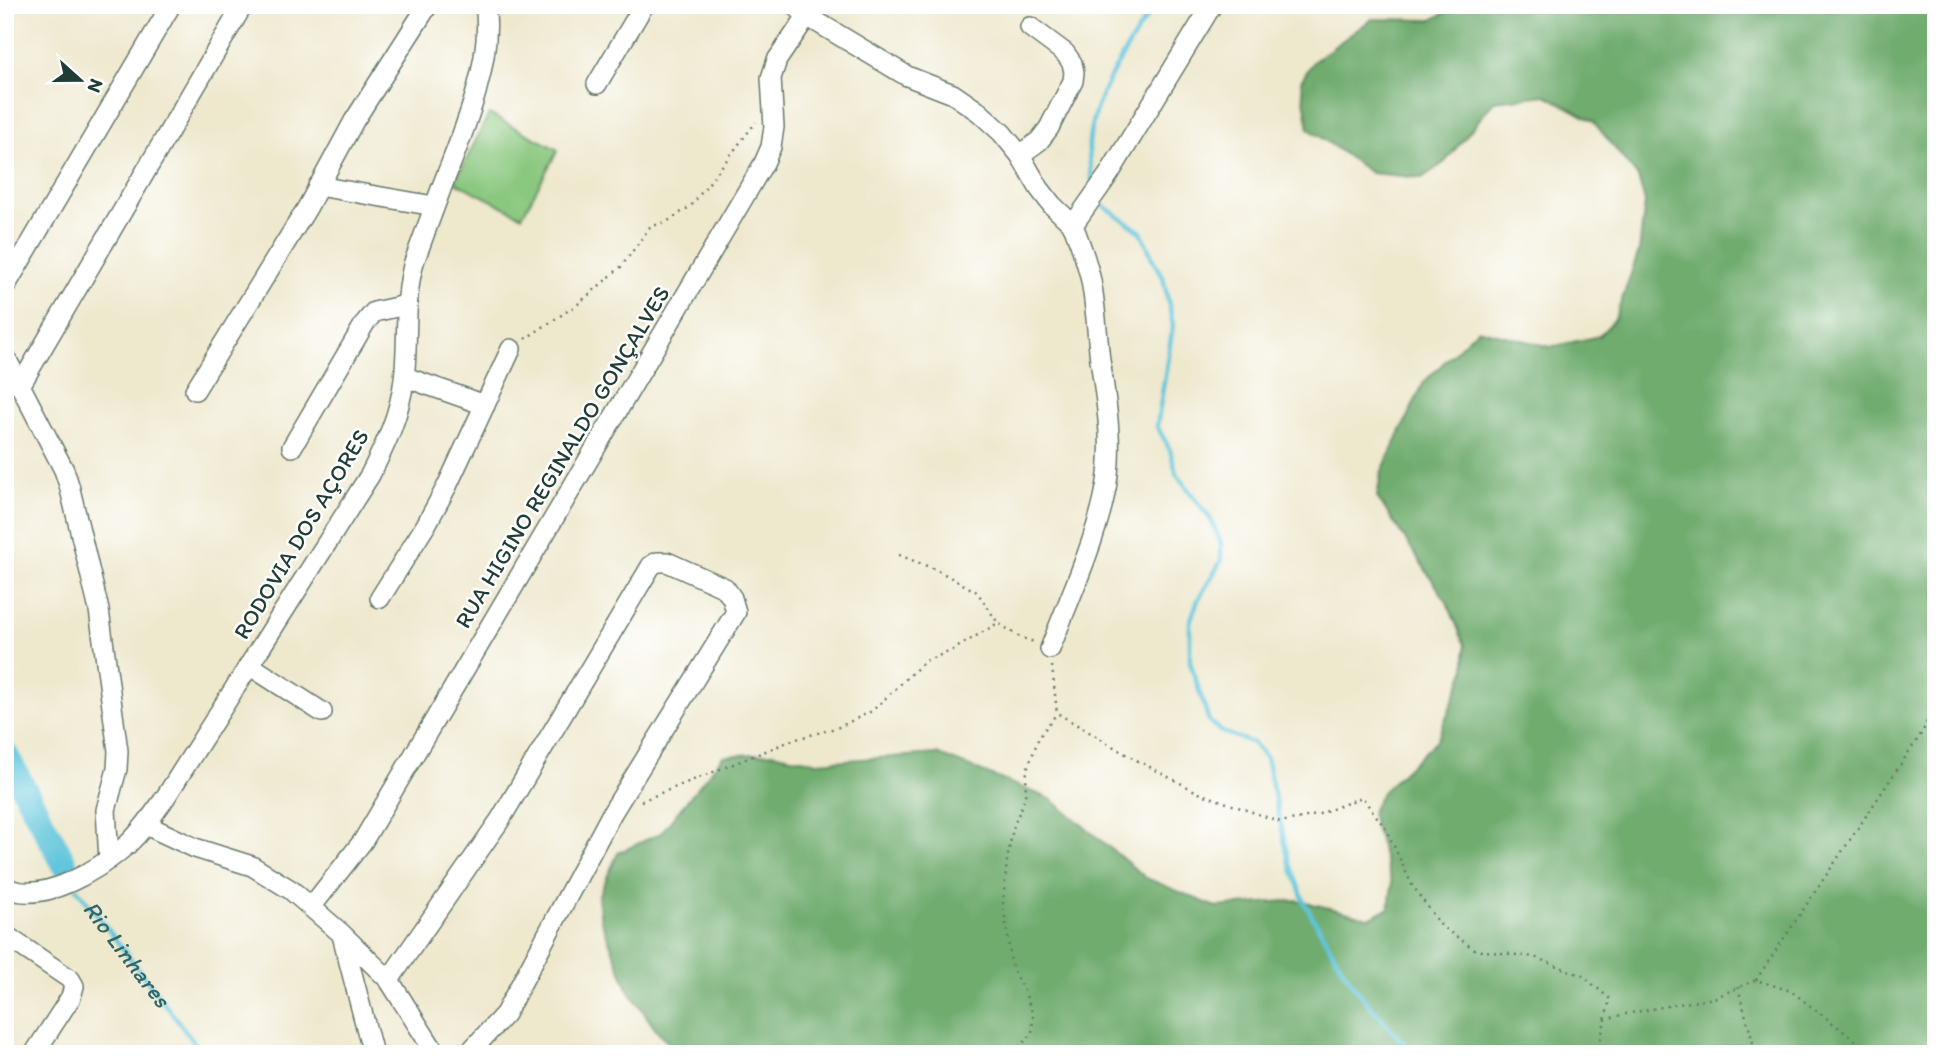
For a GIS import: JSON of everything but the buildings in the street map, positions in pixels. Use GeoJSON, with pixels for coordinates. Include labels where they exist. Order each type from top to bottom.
{"type":"FeatureCollection","features":[{"type":"Feature","properties":{"kind":"street"},"geometry":{"type":"LineString","coordinates":[[5,287],[171,5]]}},
{"type":"Feature","properties":{"kind":"street"},"geometry":{"type":"LineString","coordinates":[[20,386],[243,5]]}},
{"type":"Feature","properties":{"kind":"street"},"geometry":{"type":"LineString","coordinates":[[195,390],[307,208],[354,121],[428,5]]}},
{"type":"Feature","properties":{"kind":"street","name":"RODOVIA DOS AÇORES"},"geometry":{"type":"LineString","coordinates":[[7,892],[40,892],[75,880],[109,859],[146,825],[370,475],[393,427],[400,405],[405,377],[408,282],[476,93],[482,68],[485,5]]}},
{"type":"Feature","properties":{"kind":"street"},"geometry":{"type":"LineString","coordinates":[[597,84],[644,5]]}},
{"type":"Feature","properties":{"kind":"street"},"geometry":{"type":"LineString","coordinates":[[1073,225],[1109,174],[1212,5]]}},
{"type":"Feature","properties":{"kind":"street"},"geometry":{"type":"LineString","coordinates":[[801,11],[907,76],[953,94],[979,112],[1002,133],[1020,155],[1045,196],[1073,225],[1084,253],[1091,283],[1106,393],[1110,460],[1105,495],[1094,534],[1051,649]]}},
{"type":"Feature","properties":{"kind":"street","name":"RUA HIGINO REGINALDO GONÇALVES"},"geometry":{"type":"LineString","coordinates":[[312,906],[363,841],[764,163],[771,147],[774,127],[771,78],[801,11]]}},
{"type":"Feature","properties":{"kind":"street"},"geometry":{"type":"LineString","coordinates":[[1020,155],[1039,141],[1049,128],[1073,82],[1074,72],[1065,53],[1030,27]]}},
{"type":"Feature","properties":{"kind":"street"},"geometry":{"type":"LineString","coordinates":[[318,186],[435,206]]}},
{"type":"Feature","properties":{"kind":"street"},"geometry":{"type":"LineString","coordinates":[[292,447],[365,323],[374,313],[406,305]]}},
{"type":"Feature","properties":{"kind":"street"},"geometry":{"type":"LineString","coordinates":[[380,598],[447,486],[511,349]]}},
{"type":"Feature","properties":{"kind":"street"},"geometry":{"type":"LineString","coordinates":[[5,356],[67,478],[99,610],[119,759],[106,810],[109,859]]}},
{"type":"Feature","properties":{"kind":"street"},"geometry":{"type":"LineString","coordinates":[[405,377],[485,405]]}},
{"type":"Feature","properties":{"kind":"street"},"geometry":{"type":"LineString","coordinates":[[388,980],[500,820],[651,566],[657,562],[667,562],[725,588],[732,598],[736,612],[612,813],[505,1013],[468,1054]]}},
{"type":"Feature","properties":{"kind":"street"},"geometry":{"type":"LineString","coordinates":[[249,665],[322,712]]}},
{"type":"Feature","properties":{"kind":"street"},"geometry":{"type":"LineString","coordinates":[[146,825],[203,850],[252,866],[312,906],[388,980],[436,1054]]}},
{"type":"Feature","properties":{"kind":"street"},"geometry":{"type":"LineString","coordinates":[[342,934],[373,1054]]}},
{"type":"Feature","properties":{"kind":"street"},"geometry":{"type":"LineString","coordinates":[[5,935],[70,979],[74,986],[71,997],[34,1054]]}},
{"type":"Feature","properties":{"kind":"path"},"geometry":{"type":"LineString","coordinates":[[511,349],[578,304],[621,267],[650,227],[668,221],[691,206],[756,121]]}},
{"type":"Feature","properties":{"kind":"path"},"geometry":{"type":"LineString","coordinates":[[899,555],[937,570],[977,592],[998,624],[1020,637],[1051,649],[1057,713],[1039,737],[1027,770],[1025,798],[1013,828],[1007,860],[1003,902],[1012,969],[1033,1015],[1032,1034],[1018,1048],[1017,1054]]}},
{"type":"Feature","properties":{"kind":"path"},"geometry":{"type":"LineString","coordinates":[[612,813],[793,740],[839,727],[872,711],[925,661],[951,651],[998,624]]}},
{"type":"Feature","properties":{"kind":"path"},"geometry":{"type":"LineString","coordinates":[[1605,1020],[1714,998],[1756,980],[1923,731],[1936,699]]}},
{"type":"Feature","properties":{"kind":"path"},"geometry":{"type":"LineString","coordinates":[[1057,713],[1129,756],[1199,793],[1280,822],[1317,815],[1362,797],[1386,829],[1412,885],[1442,927],[1476,950],[1534,957],[1583,976],[1609,999],[1597,1054]]}},
{"type":"Feature","properties":{"kind":"path"},"geometry":{"type":"LineString","coordinates":[[1756,980],[1791,991],[1873,1054]]}},
{"type":"Feature","properties":{"kind":"path"},"geometry":{"type":"LineString","coordinates":[[1738,987],[1756,1054]]}},
{"type":"Feature","properties":{"kind":"green space"},"geometry":{"type":"Polygon","coordinates":[[[1458,5],[1936,5],[1936,1054],[679,1054],[656,1030],[628,989],[601,920],[598,897],[618,853],[661,833],[723,756],[772,753],[817,762],[937,754],[1051,799],[1146,878],[1216,907],[1297,900],[1369,918],[1389,908],[1392,884],[1371,813],[1382,792],[1437,740],[1465,671],[1465,645],[1447,602],[1377,497],[1381,473],[1424,382],[1478,329],[1551,347],[1599,336],[1615,319],[1639,251],[1645,202],[1638,177],[1593,121],[1546,95],[1494,101],[1445,162],[1422,178],[1371,173],[1309,129],[1301,81],[1313,62],[1372,19],[1432,20],[1458,5]]]}},
{"type":"Feature","properties":{"kind":"green space"},"geometry":{"type":"Polygon","coordinates":[[[489,114],[558,150],[522,216],[455,182],[489,114]]]}},
{"type":"Feature","properties":{"kind":"waterway"},"geometry":{"type":"LineString","coordinates":[[1093,186],[1089,142],[1097,106],[1114,71],[1154,5]]}},
{"type":"Feature","properties":{"kind":"waterway"},"geometry":{"type":"LineString","coordinates":[[1105,207],[1141,232],[1163,277],[1173,325],[1157,426],[1170,450],[1177,475],[1210,518],[1221,543],[1221,561],[1198,600],[1190,622],[1190,662],[1209,721],[1220,731],[1253,743],[1266,758],[1289,861],[1305,904],[1363,998],[1414,1054]]}},
{"type":"Feature","properties":{"kind":"waterway","name":"Rio Linhares"},"geometry":{"type":"LineString","coordinates":[[5,754],[64,863]]}},
{"type":"Feature","properties":{"kind":"waterway","name":"Rio Linhares"},"geometry":{"type":"LineString","coordinates":[[77,889],[203,1054]]}}]}
